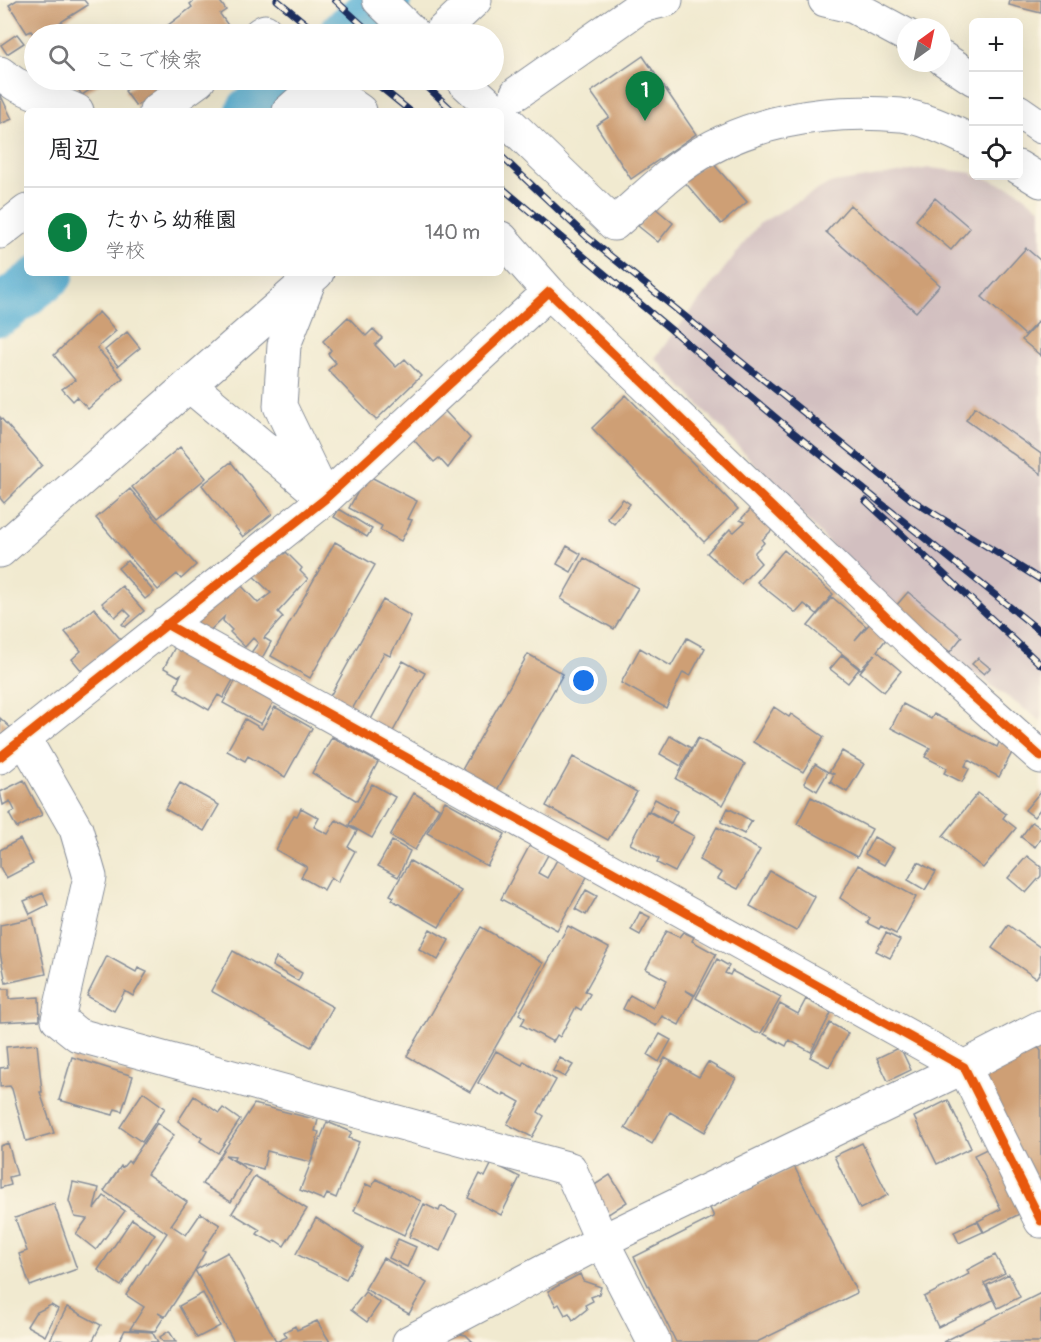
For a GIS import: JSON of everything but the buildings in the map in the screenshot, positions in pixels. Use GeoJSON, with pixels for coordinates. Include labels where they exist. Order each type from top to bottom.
{"type":"FeatureCollection","features":[{"type":"Feature","properties":{"kind":"street"},"geometry":{"type":"LineString","coordinates":[[379,0],[404,24]]}},
{"type":"Feature","properties":{"kind":"street"},"geometry":{"type":"LineString","coordinates":[[449,24],[474,0]]}},
{"type":"Feature","properties":{"kind":"street"},"geometry":{"type":"LineString","coordinates":[[666,0],[641,6],[507,111],[615,224],[680,166],[737,135],[779,121],[831,114],[903,116],[969,140]]}},
{"type":"Feature","properties":{"kind":"street"},"geometry":{"type":"LineString","coordinates":[[825,0],[854,7],[897,30]]}},
{"type":"Feature","properties":{"kind":"street"},"geometry":{"type":"LineString","coordinates":[[951,64],[969,76]]}},
{"type":"Feature","properties":{"kind":"street"},"geometry":{"type":"LineString","coordinates":[[0,73],[24,88]]}},
{"type":"Feature","properties":{"kind":"street"},"geometry":{"type":"LineString","coordinates":[[29,90],[70,108]]}},
{"type":"Feature","properties":{"kind":"street"},"geometry":{"type":"LineString","coordinates":[[160,108],[185,90]]}},
{"type":"Feature","properties":{"kind":"street"},"geometry":{"type":"LineString","coordinates":[[476,90],[503,108]]}},
{"type":"Feature","properties":{"kind":"street"},"geometry":{"type":"LineString","coordinates":[[292,108],[307,95],[336,94],[356,108]]}},
{"type":"Feature","properties":{"kind":"street"},"geometry":{"type":"LineString","coordinates":[[1023,114],[1041,127]]}},
{"type":"Feature","properties":{"kind":"street"},"geometry":{"type":"LineString","coordinates":[[1023,170],[1041,181]]}},
{"type":"Feature","properties":{"kind":"street"},"geometry":{"type":"LineString","coordinates":[[0,232],[24,213]]}},
{"type":"Feature","properties":{"kind":"street"},"geometry":{"type":"LineString","coordinates":[[504,241],[549,292],[913,643],[1041,757]]}},
{"type":"Feature","properties":{"kind":"street"},"geometry":{"type":"LineString","coordinates":[[313,276],[284,345],[280,406],[325,499]]}},
{"type":"Feature","properties":{"kind":"street"},"geometry":{"type":"LineString","coordinates":[[0,551],[313,276]]}},
{"type":"Feature","properties":{"kind":"street"},"geometry":{"type":"LineString","coordinates":[[549,292],[325,499],[12,748],[76,829],[90,877],[58,1019],[78,1035],[570,1169],[602,1240],[654,1342]]}},
{"type":"Feature","properties":{"kind":"street"},"geometry":{"type":"LineString","coordinates":[[189,385],[325,499]]}},
{"type":"Feature","properties":{"kind":"street"},"geometry":{"type":"LineString","coordinates":[[166,624],[964,1067],[1041,1221]]}},
{"type":"Feature","properties":{"kind":"street"},"geometry":{"type":"LineString","coordinates":[[409,1342],[602,1240],[964,1067],[1041,1026]]}},
{"type":"Feature","properties":{"kind":"shaded area"},"geometry":{"type":"Polygon","coordinates":[[[930,168],[969,173],[969,180],[991,180],[1015,189],[1041,209],[1041,721],[963,665],[866,583],[655,358],[759,224],[828,184],[930,168]]]}},
{"type":"Feature","properties":{"kind":"waterway"},"geometry":{"type":"LineString","coordinates":[[356,24],[386,0]]}},
{"type":"Feature","properties":{"kind":"waterway"},"geometry":{"type":"LineString","coordinates":[[255,108],[277,90]]}},
{"type":"Feature","properties":{"kind":"waterway"},"geometry":{"type":"LineString","coordinates":[[0,311],[45,276]]}},
{"type":"Feature","properties":{"kind":"railway"},"geometry":{"type":"LineString","coordinates":[[277,0],[306,24]]}},
{"type":"Feature","properties":{"kind":"railway"},"geometry":{"type":"LineString","coordinates":[[335,0],[361,24]]}},
{"type":"Feature","properties":{"kind":"railway"},"geometry":{"type":"LineString","coordinates":[[384,90],[406,108]]}},
{"type":"Feature","properties":{"kind":"railway"},"geometry":{"type":"LineString","coordinates":[[431,90],[450,108]]}},
{"type":"Feature","properties":{"kind":"railway"},"geometry":{"type":"LineString","coordinates":[[504,159],[587,237],[912,500],[1041,580]]}},
{"type":"Feature","properties":{"kind":"railway"},"geometry":{"type":"LineString","coordinates":[[504,190],[794,433],[1041,632]]}},
{"type":"Feature","properties":{"kind":"railway"},"geometry":{"type":"LineString","coordinates":[[866,501],[1041,665]]}},
{"type":"Feature","properties":{"kind":"cycle path"},"geometry":{"type":"LineString","coordinates":[[0,757],[325,499],[549,292],[913,643],[1041,757]]}},
{"type":"Feature","properties":{"kind":"cycle path"},"geometry":{"type":"LineString","coordinates":[[166,624],[964,1067],[1041,1221]]}},
{"type":"Feature","properties":{"kind":"place","name":"たから幼稚園"},"geometry":{"type":"Point","coordinates":[645,121]}}]}
